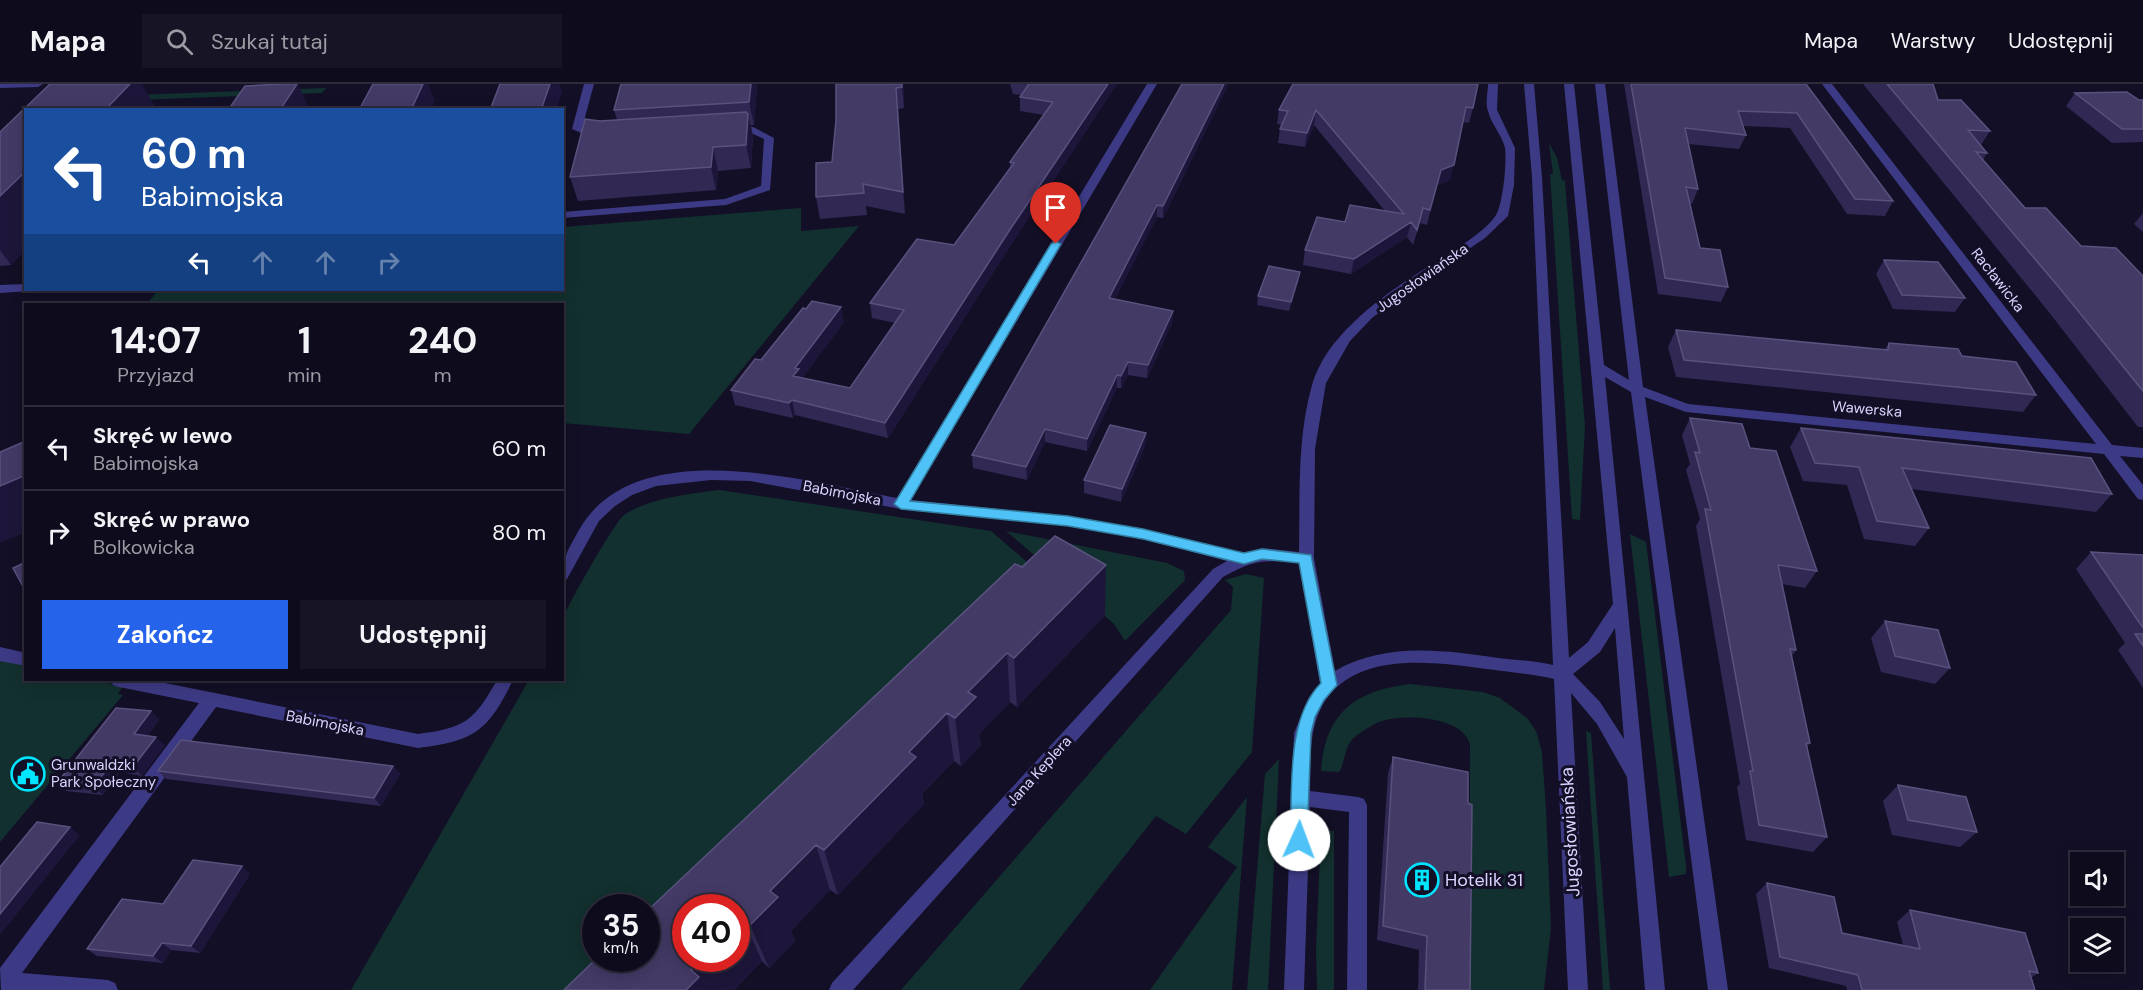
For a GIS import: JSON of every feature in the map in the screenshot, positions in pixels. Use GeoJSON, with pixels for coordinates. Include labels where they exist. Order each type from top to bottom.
{"type":"FeatureCollection","features":[{"type":"Feature","properties":{"kind":"street"},"geometry":{"type":"LineString","coordinates":[[0,85],[38,84]]}},
{"type":"Feature","properties":{"kind":"street"},"geometry":{"type":"LineString","coordinates":[[589,84],[578,129],[607,140],[618,139]]}},
{"type":"Feature","properties":{"kind":"street"},"geometry":{"type":"LineString","coordinates":[[901,504],[1152,84]]}},
{"type":"Feature","properties":{"kind":"street","name":"Jugosłowiańska"},"geometry":{"type":"LineString","coordinates":[[1329,685],[1306,558],[1308,449],[1318,383],[1345,338],[1368,315],[1409,284],[1481,236],[1496,223],[1506,208],[1510,148],[1492,110],[1493,84]]}},
{"type":"Feature","properties":{"kind":"street","name":"Jugosłowiańska"},"geometry":{"type":"LineString","coordinates":[[1529,84],[1537,177],[1578,990]]}},
{"type":"Feature","properties":{"kind":"street"},"geometry":{"type":"LineString","coordinates":[[1569,84],[1655,990]]}},
{"type":"Feature","properties":{"kind":"street"},"geometry":{"type":"LineString","coordinates":[[1600,84],[1643,438],[1718,990]]}},
{"type":"Feature","properties":{"kind":"street","name":"Racławicka"},"geometry":{"type":"LineString","coordinates":[[1827,84],[2143,495]]}},
{"type":"Feature","properties":{"kind":"street"},"geometry":{"type":"LineString","coordinates":[[564,214],[726,202],[766,188],[769,138],[753,130],[719,132]]}},
{"type":"Feature","properties":{"kind":"street"},"geometry":{"type":"LineString","coordinates":[[0,289],[24,288]]}},
{"type":"Feature","properties":{"kind":"street","name":"Wawerska"},"geometry":{"type":"LineString","coordinates":[[1597,367],[1638,390],[1686,408],[2143,453]]}},
{"type":"Feature","properties":{"kind":"street","name":"Babimojska"},"geometry":{"type":"LineString","coordinates":[[564,571],[594,517],[610,502],[627,491],[655,481],[711,474],[750,476],[901,504],[1068,521],[1143,534],[1244,559],[1262,554],[1306,558]]}},
{"type":"Feature","properties":{"kind":"street","name":"Jana Keplera"},"geometry":{"type":"LineString","coordinates":[[840,990],[1218,573],[1244,559]]}},
{"type":"Feature","properties":{"kind":"street"},"geometry":{"type":"LineString","coordinates":[[1561,674],[1594,647],[1620,605]]}},
{"type":"Feature","properties":{"kind":"street"},"geometry":{"type":"LineString","coordinates":[[0,654],[24,660]]}},
{"type":"Feature","properties":{"kind":"street"},"geometry":{"type":"LineString","coordinates":[[1294,990],[1303,733],[1307,716],[1318,695],[1329,685],[1365,663],[1405,656],[1446,657],[1561,674],[1584,696],[1605,723],[1635,776]]}},
{"type":"Feature","properties":{"kind":"street","name":"Babimojska"},"geometry":{"type":"LineString","coordinates":[[124,681],[418,741],[451,737],[465,732],[491,706],[504,681]]}},
{"type":"Feature","properties":{"kind":"street"},"geometry":{"type":"LineString","coordinates":[[108,990],[3,981],[213,699]]}},
{"type":"Feature","properties":{"kind":"street"},"geometry":{"type":"LineString","coordinates":[[1300,798],[1358,806],[1357,990]]}},
{"type":"Feature","properties":{"kind":"green space"},"geometry":{"type":"Polygon","coordinates":[[[326,88],[322,93],[135,100],[109,96],[326,88]]]}},
{"type":"Feature","properties":{"kind":"green space"},"geometry":{"type":"Polygon","coordinates":[[[1549,143],[1557,158],[1562,180],[1565,181],[1585,426],[1580,520],[1572,519],[1550,174],[1553,174],[1549,143]]]}},
{"type":"Feature","properties":{"kind":"green space"},"geometry":{"type":"Polygon","coordinates":[[[801,208],[801,231],[859,226],[689,434],[564,423],[564,303],[148,303],[157,291],[564,291],[564,227],[801,208]]]}},
{"type":"Feature","properties":{"kind":"green space"},"geometry":{"type":"Polygon","coordinates":[[[720,490],[991,531],[1056,587],[702,894],[672,894],[672,931],[660,950],[660,894],[582,894],[582,972],[646,972],[635,990],[351,990],[528,681],[564,681],[564,617],[601,549],[623,516],[656,501],[720,490]]]}},
{"type":"Feature","properties":{"kind":"green space"},"geometry":{"type":"Polygon","coordinates":[[[1006,531],[1167,563],[1184,571],[1185,580],[1125,641],[1114,624],[1006,531]]]}},
{"type":"Feature","properties":{"kind":"green space"},"geometry":{"type":"Polygon","coordinates":[[[1630,534],[1646,542],[1686,865],[1686,874],[1669,877],[1630,534]]]}},
{"type":"Feature","properties":{"kind":"green space"},"geometry":{"type":"Polygon","coordinates":[[[1246,574],[1264,578],[1252,752],[1186,834],[1156,816],[1019,990],[901,990],[1231,610],[1233,587],[1225,580],[1246,574]]]}},
{"type":"Feature","properties":{"kind":"green space","name":"Grunwaldzki Park Społeczny"},"geometry":{"type":"Polygon","coordinates":[[[0,660],[24,665],[24,681],[97,681],[123,686],[118,694],[123,695],[0,842],[0,660]]]}},
{"type":"Feature","properties":{"kind":"green space"},"geometry":{"type":"Polygon","coordinates":[[[1410,684],[1483,692],[1500,698],[1527,718],[1536,731],[1542,752],[1551,928],[1544,990],[1469,990],[1470,744],[1465,735],[1456,728],[1432,719],[1404,718],[1382,721],[1351,741],[1339,772],[1321,771],[1329,734],[1336,720],[1346,708],[1373,692],[1410,684]]]}},
{"type":"Feature","properties":{"kind":"green space"},"geometry":{"type":"Polygon","coordinates":[[[1586,731],[1591,733],[1610,990],[1603,990],[1586,731]]]}},
{"type":"Feature","properties":{"kind":"green space"},"geometry":{"type":"Polygon","coordinates":[[[1279,759],[1268,990],[1247,990],[1265,774],[1279,759]]]}},
{"type":"Feature","properties":{"kind":"green space"},"geometry":{"type":"Polygon","coordinates":[[[1247,797],[1232,990],[1150,990],[1237,867],[1208,847],[1247,797]]]}},
{"type":"Feature","properties":{"kind":"green space"},"geometry":{"type":"Polygon","coordinates":[[[1321,830],[1334,831],[1334,990],[1317,990],[1316,950],[1321,830]]]}},
{"type":"Feature","properties":{"kind":"building"},"geometry":{"type":"Polygon","coordinates":[[[50,84],[130,84],[107,108],[25,108],[50,84]]]}},
{"type":"Feature","properties":{"kind":"building"},"geometry":{"type":"Polygon","coordinates":[[[297,84],[281,108],[229,108],[245,86],[297,84]]]}},
{"type":"Feature","properties":{"kind":"building"},"geometry":{"type":"Polygon","coordinates":[[[373,84],[423,84],[412,108],[360,108],[373,84]]]}},
{"type":"Feature","properties":{"kind":"building"},"geometry":{"type":"Polygon","coordinates":[[[500,84],[550,84],[542,108],[491,108],[500,84]]]}},
{"type":"Feature","properties":{"kind":"building"},"geometry":{"type":"Polygon","coordinates":[[[621,84],[751,84],[749,102],[614,110],[621,84]]]}},
{"type":"Feature","properties":{"kind":"building"},"geometry":{"type":"Polygon","coordinates":[[[836,84],[902,84],[902,87],[896,88],[903,192],[863,184],[864,193],[816,197],[816,163],[832,162],[836,120],[836,84]]]}},
{"type":"Feature","properties":{"kind":"building"},"geometry":{"type":"Polygon","coordinates":[[[1029,84],[1108,84],[1011,228],[885,423],[792,400],[789,403],[731,390],[755,359],[761,360],[803,308],[806,309],[812,301],[841,307],[795,368],[799,369],[793,376],[850,388],[904,310],[870,303],[917,239],[954,245],[1014,163],[1010,162],[1053,102],[1020,97],[1029,84]]]}},
{"type":"Feature","properties":{"kind":"building"},"geometry":{"type":"Polygon","coordinates":[[[1182,84],[1224,84],[1163,206],[1157,205],[1109,298],[1173,311],[1148,365],[1128,362],[1121,376],[1117,375],[1087,439],[1045,429],[1026,467],[972,455],[1182,84]]]}},
{"type":"Feature","properties":{"kind":"building"},"geometry":{"type":"Polygon","coordinates":[[[1293,84],[1478,84],[1473,108],[1466,107],[1454,165],[1441,170],[1430,210],[1423,208],[1417,230],[1411,222],[1354,259],[1305,250],[1317,217],[1345,222],[1350,205],[1404,214],[1316,110],[1307,133],[1280,129],[1288,111],[1279,110],[1293,84]]]}},
{"type":"Feature","properties":{"kind":"building"},"geometry":{"type":"Polygon","coordinates":[[[1631,84],[1806,84],[1893,201],[1855,199],[1797,113],[1738,111],[1746,135],[1685,128],[1698,189],[1686,187],[1700,248],[1720,250],[1728,287],[1665,278],[1631,84]]]}},
{"type":"Feature","properties":{"kind":"building"},"geometry":{"type":"Polygon","coordinates":[[[1887,84],[1933,84],[1938,100],[1961,100],[1990,131],[1968,130],[1987,153],[1976,152],[2025,208],[2046,208],[2081,246],[2116,248],[2143,276],[2143,391],[2062,291],[1887,84]]]}},
{"type":"Feature","properties":{"kind":"building"},"geometry":{"type":"Polygon","coordinates":[[[2127,92],[2143,100],[2143,129],[2122,129],[2075,93],[2127,92]]]}},
{"type":"Feature","properties":{"kind":"building"},"geometry":{"type":"Polygon","coordinates":[[[24,109],[24,173],[0,196],[0,132],[24,109]]]}},
{"type":"Feature","properties":{"kind":"building"},"geometry":{"type":"Polygon","coordinates":[[[746,112],[748,114],[746,145],[713,147],[711,167],[570,177],[585,119],[600,121],[746,112]]]}},
{"type":"Feature","properties":{"kind":"building"},"geometry":{"type":"Polygon","coordinates":[[[1884,260],[1938,262],[1965,298],[1902,295],[1884,260]]]}},
{"type":"Feature","properties":{"kind":"building"},"geometry":{"type":"Polygon","coordinates":[[[1269,266],[1300,272],[1291,302],[1258,296],[1269,266]]]}},
{"type":"Feature","properties":{"kind":"building"},"geometry":{"type":"Polygon","coordinates":[[[1676,330],[1888,350],[1889,343],[1958,349],[1962,356],[2016,362],[2036,395],[1684,360],[1676,330]]]}},
{"type":"Feature","properties":{"kind":"building"},"geometry":{"type":"Polygon","coordinates":[[[1690,418],[1742,424],[1750,448],[1776,451],[1817,571],[1778,565],[1796,650],[1790,649],[1810,743],[1806,743],[1827,837],[1759,825],[1750,771],[1753,771],[1705,509],[1711,510],[1695,452],[1700,453],[1690,418]]]}},
{"type":"Feature","properties":{"kind":"building"},"geometry":{"type":"Polygon","coordinates":[[[1110,425],[1146,433],[1122,489],[1084,480],[1110,425]]]}},
{"type":"Feature","properties":{"kind":"building"},"geometry":{"type":"Polygon","coordinates":[[[1801,428],[2091,458],[2112,494],[1902,468],[1929,528],[1877,521],[1859,467],[1815,463],[1801,428]]]}},
{"type":"Feature","properties":{"kind":"building"},"geometry":{"type":"Polygon","coordinates":[[[24,442],[24,476],[0,486],[0,452],[24,442]]]}},
{"type":"Feature","properties":{"kind":"building"},"geometry":{"type":"Polygon","coordinates":[[[1055,536],[1106,565],[1014,658],[1007,653],[968,692],[976,697],[955,718],[947,713],[909,752],[916,757],[824,850],[816,845],[770,891],[778,897],[750,925],[750,894],[672,894],[672,972],[693,972],[699,977],[686,990],[564,990],[583,972],[660,972],[660,899],[1015,564],[1022,567],[1055,536]]]}},
{"type":"Feature","properties":{"kind":"building"},"geometry":{"type":"Polygon","coordinates":[[[2091,552],[2143,555],[2143,628],[2091,552]]]}},
{"type":"Feature","properties":{"kind":"building"},"geometry":{"type":"Polygon","coordinates":[[[24,563],[24,588],[13,568],[24,563]]]}},
{"type":"Feature","properties":{"kind":"building"},"geometry":{"type":"Polygon","coordinates":[[[1885,621],[1938,630],[1950,668],[1895,656],[1885,621]]]}},
{"type":"Feature","properties":{"kind":"building"},"geometry":{"type":"Polygon","coordinates":[[[2135,634],[2143,634],[2143,646],[2135,634]]]}},
{"type":"Feature","properties":{"kind":"building"},"geometry":{"type":"Polygon","coordinates":[[[116,708],[151,711],[134,734],[156,737],[133,767],[111,764],[93,787],[57,783],[116,708]]]}},
{"type":"Feature","properties":{"kind":"building"},"geometry":{"type":"Polygon","coordinates":[[[181,740],[393,766],[374,798],[158,771],[181,740]]]}},
{"type":"Feature","properties":{"kind":"building","name":"Hotelik 31"},"geometry":{"type":"Polygon","coordinates":[[[1393,757],[1468,772],[1468,803],[1472,805],[1470,990],[1425,990],[1427,936],[1383,926],[1393,757]]]}},
{"type":"Feature","properties":{"kind":"building"},"geometry":{"type":"Polygon","coordinates":[[[1898,785],[1966,797],[1977,832],[1908,820],[1898,785]]]}},
{"type":"Feature","properties":{"kind":"building"},"geometry":{"type":"Polygon","coordinates":[[[37,822],[70,827],[0,914],[0,867],[37,822]]]}},
{"type":"Feature","properties":{"kind":"building"},"geometry":{"type":"Polygon","coordinates":[[[193,860],[242,866],[191,946],[162,943],[153,956],[87,949],[122,899],[163,904],[193,860]]]}},
{"type":"Feature","properties":{"kind":"building"},"geometry":{"type":"Polygon","coordinates":[[[1767,883],[1834,897],[1842,933],[1920,949],[1910,910],[2025,933],[2038,973],[2029,971],[2035,990],[1862,990],[1858,975],[1780,957],[1767,883]]]}},
{"type":"Feature","properties":{"kind":"place","name":"Grunwaldzki Park Społeczny"},"geometry":{"type":"Point","coordinates":[28,774]}},
{"type":"Feature","properties":{"kind":"place","name":"Hotelik 31"},"geometry":{"type":"Point","coordinates":[1422,880]}},
{"type":"Feature","properties":{"kind":"route"},"geometry":{"type":"LineString","coordinates":[[1056,244],[901,504],[1068,521],[1143,534],[1244,559],[1262,554],[1306,558],[1329,685],[1318,695],[1307,716],[1303,733],[1299,840]]}}]}
